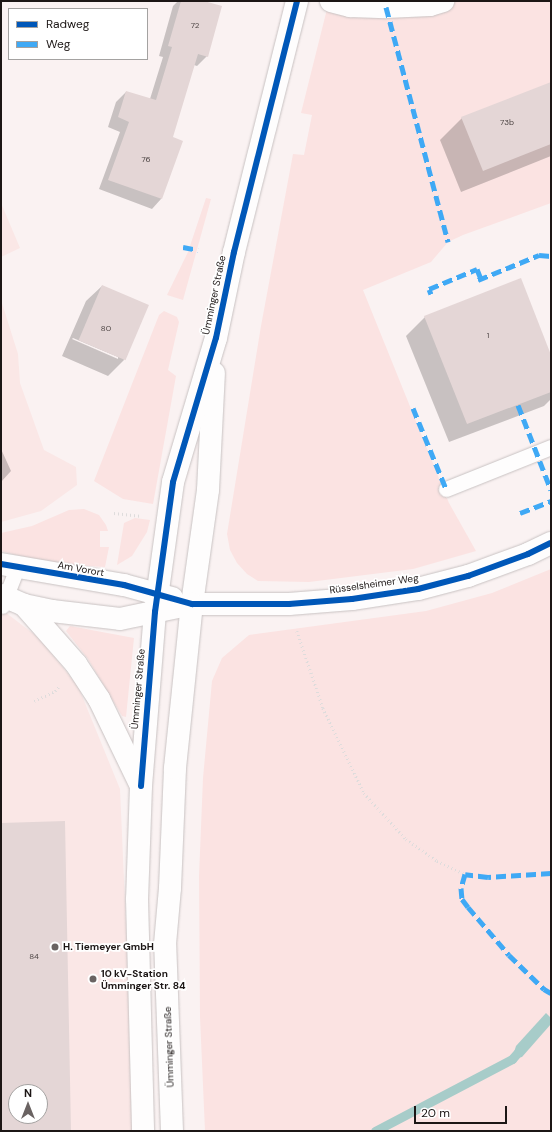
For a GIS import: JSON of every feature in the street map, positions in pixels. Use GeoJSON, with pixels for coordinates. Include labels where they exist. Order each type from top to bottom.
{"type":"FeatureCollection","features":[{"type":"Feature","properties":{"kind":"street","name":"Ümminger Straße"},"geometry":{"type":"LineString","coordinates":[[143,1131],[137,899],[141,786],[156,603],[173,482],[216,338],[234,252],[296,1]]}},
{"type":"Feature","properties":{"kind":"street"},"geometry":{"type":"LineString","coordinates":[[331,1],[350,6],[386,7],[430,4],[443,1]]}},
{"type":"Feature","properties":{"kind":"street","name":"Ümminger Straße"},"geometry":{"type":"LineString","coordinates":[[172,1131],[165,944],[170,888],[175,768],[192,604],[208,490],[216,338]]}},
{"type":"Feature","properties":{"kind":"street","name":"Rüsselsheimer Weg"},"geometry":{"type":"LineString","coordinates":[[192,604],[288,604],[352,599],[418,589],[468,576],[528,554],[551,543]]}},
{"type":"Feature","properties":{"kind":"street","name":"Am Vorort"},"geometry":{"type":"LineString","coordinates":[[9,566],[124,585],[156,603]]}},
{"type":"Feature","properties":{"kind":"street"},"geometry":{"type":"LineString","coordinates":[[8,601],[52,611],[120,619],[156,603],[192,604]]}},
{"type":"Feature","properties":{"kind":"street"},"geometry":{"type":"LineString","coordinates":[[8,601],[76,664],[99,699],[141,786]]}},
{"type":"Feature","properties":{"kind":"lane"},"geometry":{"type":"LineString","coordinates":[[446,489],[551,447]]}},
{"type":"Feature","properties":{"kind":"lane"},"geometry":{"type":"LineString","coordinates":[[8,601],[9,566]]}},
{"type":"Feature","properties":{"kind":"path"},"geometry":{"type":"LineString","coordinates":[[114,513],[145,516]]}},
{"type":"Feature","properties":{"kind":"path"},"geometry":{"type":"LineString","coordinates":[[288,604],[323,708],[364,793],[406,839],[437,861],[465,874]]}},
{"type":"Feature","properties":{"kind":"path"},"geometry":{"type":"LineString","coordinates":[[34,701],[55,691],[64,680]]}},
{"type":"Feature","properties":{"kind":"shaded area"},"geometry":{"type":"Polygon","coordinates":[[[329,1],[551,1],[551,203],[463,235],[448,242],[431,262],[363,290],[449,503],[476,551],[413,569],[309,582],[258,581],[247,574],[237,563],[230,550],[227,534],[261,326],[293,154],[304,155],[312,115],[301,113],[329,1]]]}},
{"type":"Feature","properties":{"kind":"shaded area"},"geometry":{"type":"Polygon","coordinates":[[[206,198],[211,199],[183,300],[167,295],[188,252],[206,198]]]}},
{"type":"Feature","properties":{"kind":"shaded area"},"geometry":{"type":"Polygon","coordinates":[[[1,203],[20,248],[1,257],[1,203]]]}},
{"type":"Feature","properties":{"kind":"shaded area"},"geometry":{"type":"Polygon","coordinates":[[[1,300],[18,354],[20,383],[44,450],[76,467],[77,485],[41,511],[1,522],[1,300]]]}},
{"type":"Feature","properties":{"kind":"shaded area"},"geometry":{"type":"Polygon","coordinates":[[[164,311],[177,317],[179,322],[168,370],[176,376],[153,504],[123,499],[94,481],[159,315],[164,311]]]}},
{"type":"Feature","properties":{"kind":"shaded area"},"geometry":{"type":"Polygon","coordinates":[[[84,509],[99,515],[106,525],[108,531],[100,531],[100,547],[109,547],[105,567],[47,563],[1,551],[1,533],[32,526],[69,510],[84,509]]]}},
{"type":"Feature","properties":{"kind":"shaded area"},"geometry":{"type":"Polygon","coordinates":[[[135,518],[150,520],[147,532],[132,556],[117,565],[124,523],[135,518]]]}},
{"type":"Feature","properties":{"kind":"shaded area"},"geometry":{"type":"Polygon","coordinates":[[[551,569],[551,1131],[205,1131],[200,1017],[199,876],[203,778],[212,681],[222,658],[249,635],[426,611],[492,593],[551,569]]]}},
{"type":"Feature","properties":{"kind":"shaded area","name":"H. Tiemeyer GmbH"},"geometry":{"type":"Polygon","coordinates":[[[1,609],[39,638],[78,686],[120,789],[135,1131],[1,1131],[1,609]]]}},
{"type":"Feature","properties":{"kind":"shaded area"},"geometry":{"type":"Polygon","coordinates":[[[70,626],[134,638],[126,717],[122,716],[88,659],[66,631],[70,626]]]}},
{"type":"Feature","properties":{"kind":"water"},"geometry":{"type":"Polygon","coordinates":[[[546,1013],[551,1018],[551,1024],[522,1057],[512,1059],[516,1046],[546,1013]]]}},
{"type":"Feature","properties":{"kind":"building"},"geometry":{"type":"Polygon","coordinates":[[[181,1],[204,1],[222,6],[208,57],[198,54],[173,137],[183,141],[162,199],[108,180],[129,122],[118,117],[126,91],[156,100],[172,47],[168,46],[181,1]]]}},
{"type":"Feature","properties":{"kind":"building"},"geometry":{"type":"Polygon","coordinates":[[[551,82],[551,144],[483,171],[461,117],[551,82]]]}},
{"type":"Feature","properties":{"kind":"building"},"geometry":{"type":"Polygon","coordinates":[[[521,278],[551,355],[551,392],[467,424],[424,316],[521,278]]]}},
{"type":"Feature","properties":{"kind":"building"},"geometry":{"type":"Polygon","coordinates":[[[102,285],[149,305],[126,360],[79,340],[102,285]]]}},
{"type":"Feature","properties":{"kind":"building"},"geometry":{"type":"Polygon","coordinates":[[[65,821],[71,1131],[1,1131],[1,823],[65,821]]]}},
{"type":"Feature","properties":{"kind":"waterway"},"geometry":{"type":"LineString","coordinates":[[375,1131],[512,1059],[519,1051]]}},
{"type":"Feature","properties":{"kind":"marked path"},"geometry":{"type":"LineString","coordinates":[[386,7],[448,242]]}},
{"type":"Feature","properties":{"kind":"marked path"},"geometry":{"type":"LineString","coordinates":[[183,247],[198,250]]}},
{"type":"Feature","properties":{"kind":"marked path"},"geometry":{"type":"LineString","coordinates":[[478,280],[539,255],[551,256]]}},
{"type":"Feature","properties":{"kind":"marked path"},"geometry":{"type":"LineString","coordinates":[[431,294],[429,289],[477,269],[481,279]]}},
{"type":"Feature","properties":{"kind":"marked path"},"geometry":{"type":"LineString","coordinates":[[518,405],[551,490]]}},
{"type":"Feature","properties":{"kind":"marked path"},"geometry":{"type":"LineString","coordinates":[[413,408],[446,489]]}},
{"type":"Feature","properties":{"kind":"marked path"},"geometry":{"type":"LineString","coordinates":[[520,513],[551,501]]}},
{"type":"Feature","properties":{"kind":"marked path"},"geometry":{"type":"LineString","coordinates":[[551,873],[488,877],[465,874],[461,888],[462,899],[509,955],[544,989],[551,993]]}},
{"type":"Feature","properties":{"kind":"cycle path"},"geometry":{"type":"LineString","coordinates":[[141,786],[155,612],[173,482],[216,338],[234,252],[297,1]]}},
{"type":"Feature","properties":{"kind":"cycle path"},"geometry":{"type":"LineString","coordinates":[[1,564],[124,585],[192,604],[289,604],[352,599],[418,589],[468,576],[528,554],[551,543]]}},
{"type":"Feature","properties":{"kind":"place","name":"H. Tiemeyer GmbH"},"geometry":{"type":"Point","coordinates":[55,947]}},
{"type":"Feature","properties":{"kind":"place","name":"10 kV-Station Ümminger Str. 84"},"geometry":{"type":"Point","coordinates":[93,979]}}]}
